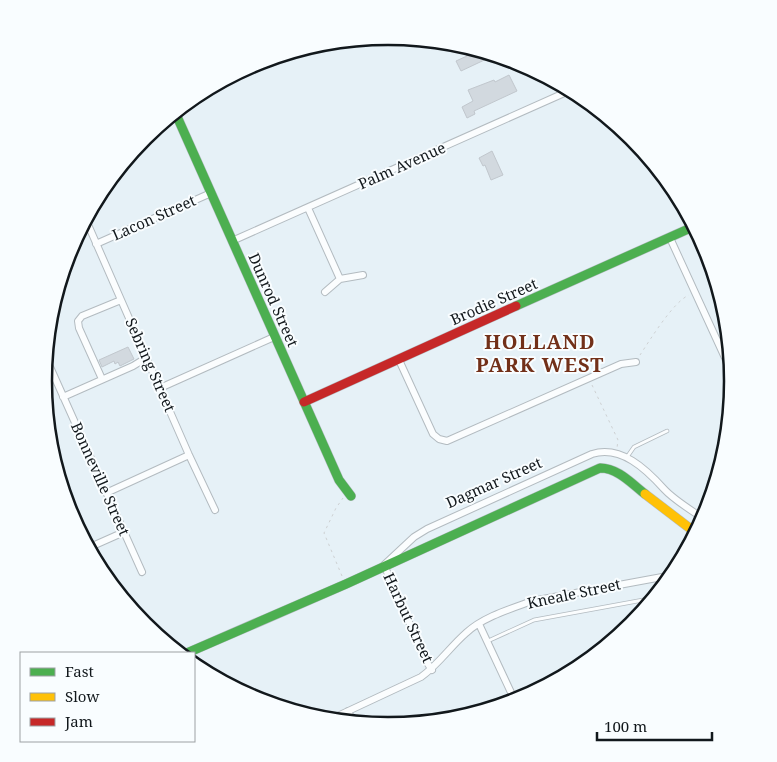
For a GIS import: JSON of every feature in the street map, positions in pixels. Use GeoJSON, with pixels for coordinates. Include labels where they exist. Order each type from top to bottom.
{"type":"FeatureCollection","features":[{"type":"Feature","properties":{"kind":"street","name":"Palm Avenue"},"geometry":{"type":"LineString","coordinates":[[232,241],[562,94]]}},
{"type":"Feature","properties":{"kind":"street","name":"Dunrod Street"},"geometry":{"type":"LineString","coordinates":[[178,119],[274,337],[340,482],[348,493]]}},
{"type":"Feature","properties":{"kind":"street","name":"Lacon Street"},"geometry":{"type":"LineString","coordinates":[[96,244],[211,193]]}},
{"type":"Feature","properties":{"kind":"street"},"geometry":{"type":"LineString","coordinates":[[308,208],[340,279]]}},
{"type":"Feature","properties":{"kind":"street","name":"Sebring Street"},"geometry":{"type":"LineString","coordinates":[[89,228],[189,455],[216,510]]}},
{"type":"Feature","properties":{"kind":"street","name":"Brodie Street"},"geometry":{"type":"LineString","coordinates":[[304,402],[688,229]]}},
{"type":"Feature","properties":{"kind":"street"},"geometry":{"type":"LineString","coordinates":[[670,238],[724,356]]}},
{"type":"Feature","properties":{"kind":"street"},"geometry":{"type":"LineString","coordinates":[[325,292],[340,279],[363,275]]}},
{"type":"Feature","properties":{"kind":"street"},"geometry":{"type":"LineString","coordinates":[[102,379],[79,328],[78,321],[83,316],[121,300]]}},
{"type":"Feature","properties":{"kind":"street"},"geometry":{"type":"LineString","coordinates":[[160,388],[274,337]]}},
{"type":"Feature","properties":{"kind":"street"},"geometry":{"type":"LineString","coordinates":[[63,397],[146,358]]}},
{"type":"Feature","properties":{"kind":"street"},"geometry":{"type":"LineString","coordinates":[[399,360],[433,434],[439,439],[447,441],[620,364],[636,362]]}},
{"type":"Feature","properties":{"kind":"street","name":"Bonneville Street"},"geometry":{"type":"LineString","coordinates":[[52,373],[142,572]]}},
{"type":"Feature","properties":{"kind":"street","name":"Dagmar Street"},"geometry":{"type":"LineString","coordinates":[[384,565],[418,534],[431,526],[592,454],[604,452],[616,453],[627,457],[656,478],[665,490],[697,514]]}},
{"type":"Feature","properties":{"kind":"street"},"geometry":{"type":"LineString","coordinates":[[106,493],[189,455]]}},
{"type":"Feature","properties":{"kind":"street","name":"Dagmar Street"},"geometry":{"type":"LineString","coordinates":[[190,652],[346,584],[384,565],[598,469],[606,468],[615,471],[691,529]]}},
{"type":"Feature","properties":{"kind":"street"},"geometry":{"type":"LineString","coordinates":[[95,545],[124,532]]}},
{"type":"Feature","properties":{"kind":"street","name":"Harbut Street"},"geometry":{"type":"LineString","coordinates":[[384,565],[426,662],[432,670]]}},
{"type":"Feature","properties":{"kind":"street","name":"Kneale Street"},"geometry":{"type":"LineString","coordinates":[[342,714],[421,677],[432,670],[464,634],[479,624],[532,601],[661,577]]}},
{"type":"Feature","properties":{"kind":"street"},"geometry":{"type":"LineString","coordinates":[[479,624],[511,693]]}},
{"type":"Feature","properties":{"kind":"lane"},"geometry":{"type":"LineString","coordinates":[[627,457],[634,447],[667,431]]}},
{"type":"Feature","properties":{"kind":"lane","name":"Kneale Street"},"geometry":{"type":"LineString","coordinates":[[488,641],[534,620],[644,600]]}},
{"type":"Feature","properties":{"kind":"path"},"geometry":{"type":"LineString","coordinates":[[636,362],[665,319],[683,297],[695,292]]}},
{"type":"Feature","properties":{"kind":"path"},"geometry":{"type":"LineString","coordinates":[[589,378],[618,440],[616,453]]}},
{"type":"Feature","properties":{"kind":"path"},"geometry":{"type":"LineString","coordinates":[[346,584],[324,533],[336,508],[348,493]]}},
{"type":"Feature","properties":{"kind":"building"},"geometry":{"type":"Polygon","coordinates":[[[466,54],[486,59],[461,71],[456,61],[467,56],[466,54]]]}},
{"type":"Feature","properties":{"kind":"building"},"geometry":{"type":"Polygon","coordinates":[[[509,75],[517,91],[474,111],[475,114],[467,118],[462,107],[473,101],[468,90],[494,80],[495,82],[509,75]]]}},
{"type":"Feature","properties":{"kind":"building"},"geometry":{"type":"Polygon","coordinates":[[[492,151],[503,175],[491,180],[485,165],[483,166],[479,158],[492,151]]]}},
{"type":"Feature","properties":{"kind":"building"},"geometry":{"type":"Polygon","coordinates":[[[128,347],[134,359],[120,366],[118,362],[115,364],[114,361],[102,367],[99,360],[128,347]]]}},
{"type":"Feature","properties":{"kind":"traffic: fast"},"geometry":{"type":"LineString","coordinates":[[178,119],[339,480],[351,496]]}},
{"type":"Feature","properties":{"kind":"traffic: fast"},"geometry":{"type":"LineString","coordinates":[[516,306],[688,229]]}},
{"type":"Feature","properties":{"kind":"traffic: fast"},"geometry":{"type":"LineString","coordinates":[[190,652],[346,584],[600,468],[619,474],[645,494]]}},
{"type":"Feature","properties":{"kind":"traffic: slow"},"geometry":{"type":"LineString","coordinates":[[645,494],[691,529]]}},
{"type":"Feature","properties":{"kind":"traffic: jam"},"geometry":{"type":"LineString","coordinates":[[304,402],[516,306]]}},
{"type":"Feature","properties":{"kind":"district","name":"HOLLAND PARK WEST"},"geometry":{"type":"Point","coordinates":[540,354]}}]}
